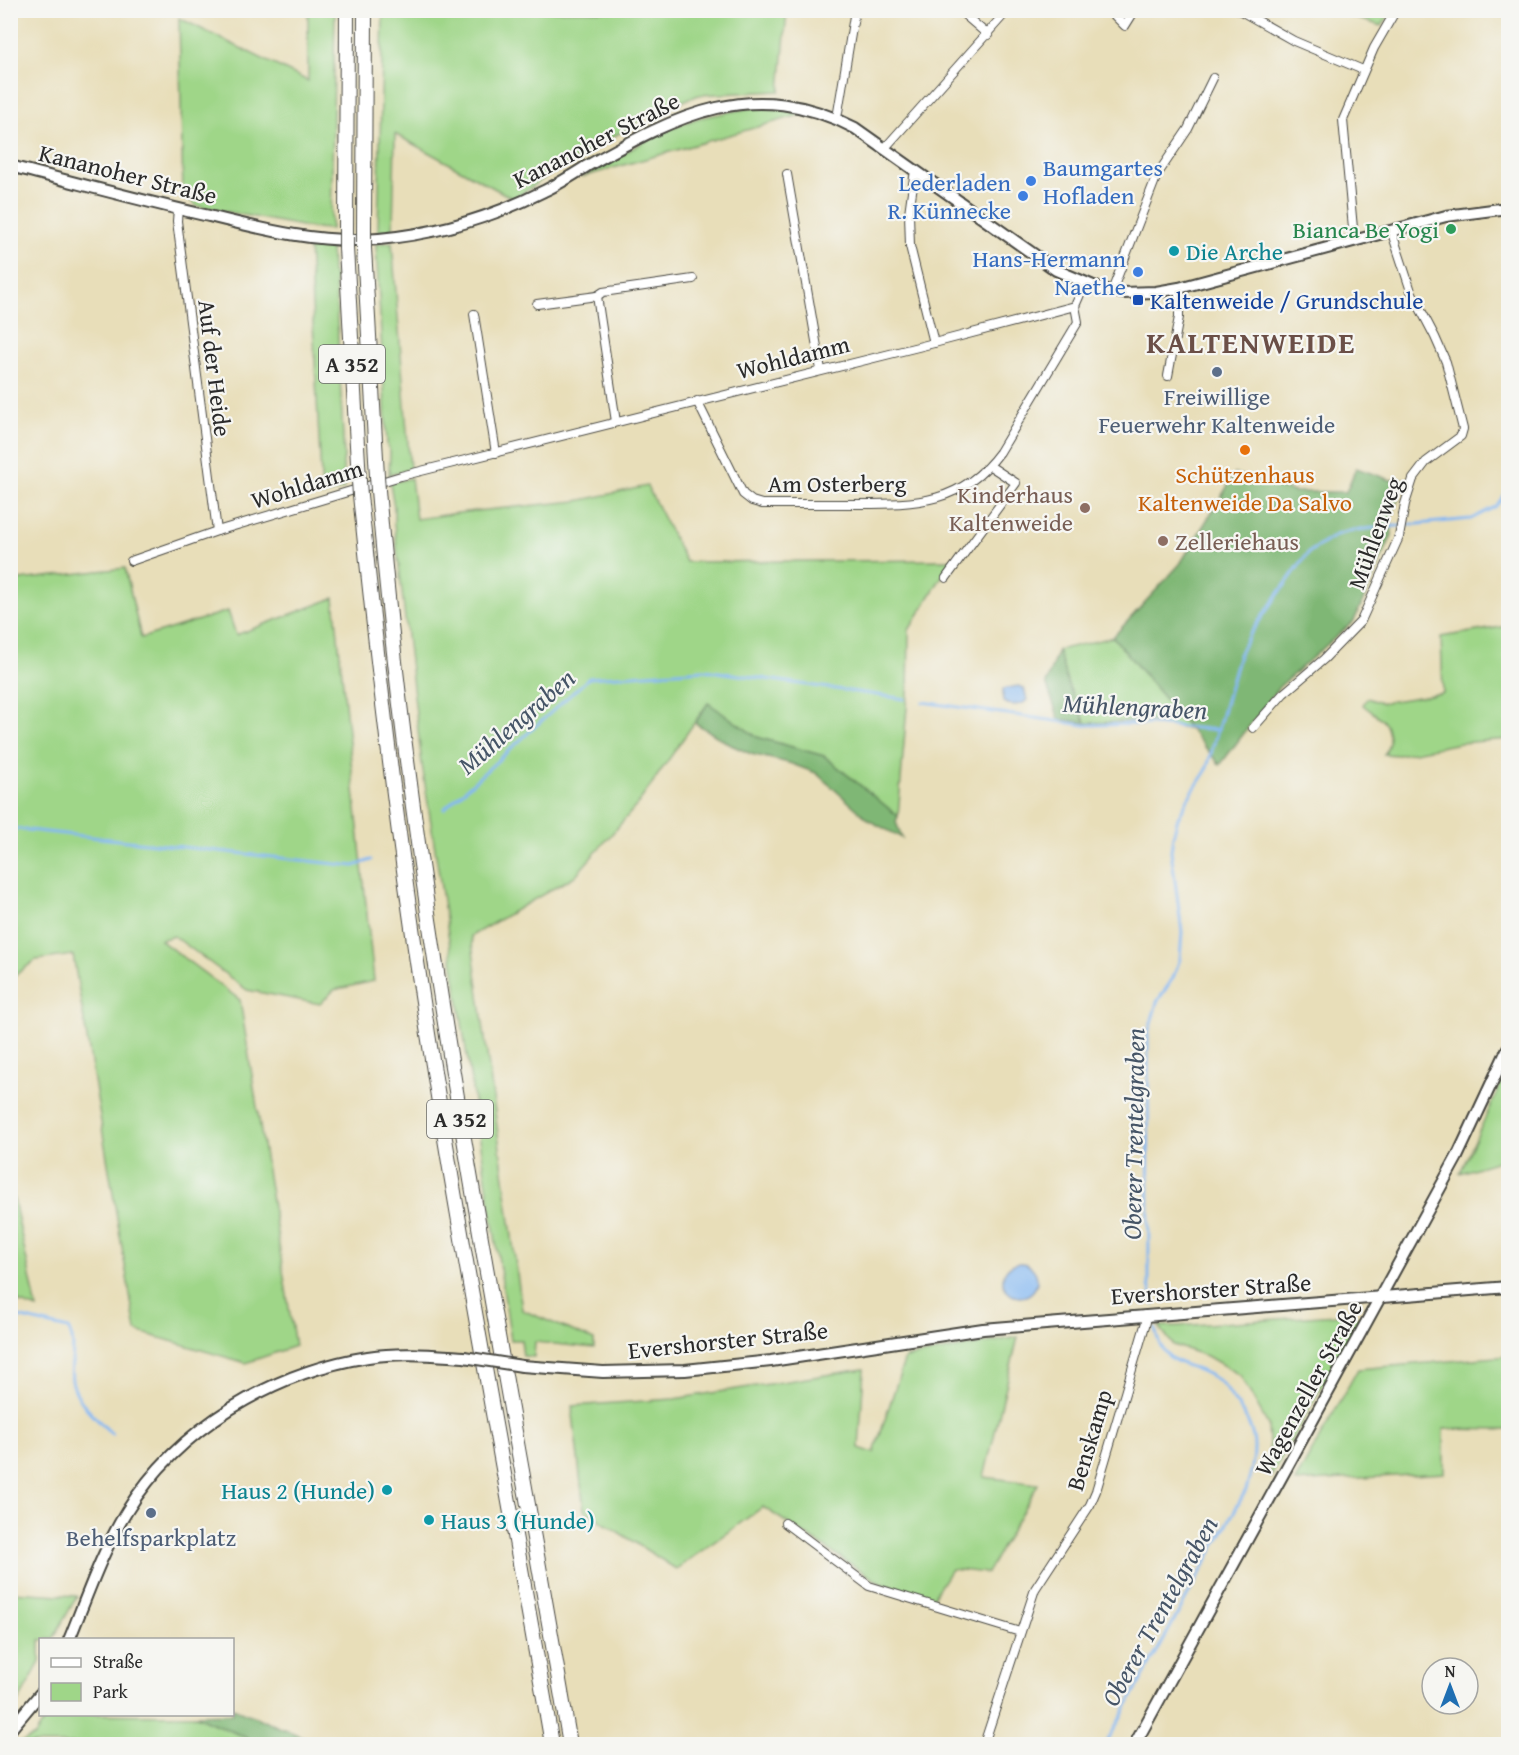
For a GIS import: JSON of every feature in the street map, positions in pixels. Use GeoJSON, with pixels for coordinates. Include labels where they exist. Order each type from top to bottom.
{"type":"FeatureCollection","features":[{"type":"Feature","properties":{"kind":"highway","name":"A 352"},"geometry":{"type":"LineString","coordinates":[[347,10],[346,248],[360,488],[387,748],[450,1171],[552,1744]]}},
{"type":"Feature","properties":{"kind":"highway","name":"A 352"},"geometry":{"type":"LineString","coordinates":[[365,10],[364,248],[377,483],[404,747],[435,957],[489,1290],[570,1744]]}},
{"type":"Feature","properties":{"kind":"street"},"geometry":{"type":"LineString","coordinates":[[837,118],[855,10]]}},
{"type":"Feature","properties":{"kind":"street"},"geometry":{"type":"LineString","coordinates":[[959,10],[988,35]]}},
{"type":"Feature","properties":{"kind":"street"},"geometry":{"type":"LineString","coordinates":[[884,149],[1008,10]]}},
{"type":"Feature","properties":{"kind":"street"},"geometry":{"type":"LineString","coordinates":[[1109,10],[1125,26],[1135,10]]}},
{"type":"Feature","properties":{"kind":"street"},"geometry":{"type":"LineString","coordinates":[[1239,10],[1294,41],[1363,70]]}},
{"type":"Feature","properties":{"kind":"street"},"geometry":{"type":"LineString","coordinates":[[1354,239],[1343,120],[1363,70],[1396,10]]}},
{"type":"Feature","properties":{"kind":"street"},"geometry":{"type":"LineString","coordinates":[[1504,10],[1509,14]]}},
{"type":"Feature","properties":{"kind":"street"},"geometry":{"type":"LineString","coordinates":[[1112,291],[1157,175],[1188,129],[1213,78]]}},
{"type":"Feature","properties":{"kind":"street","name":"Kananoher Straße"},"geometry":{"type":"LineString","coordinates":[[10,166],[178,209],[288,234],[354,241],[440,229],[473,220],[508,208],[546,190],[662,126],[686,116],[722,106],[771,102],[802,106],[837,118],[855,128],[1056,270],[1085,283],[1112,291],[1145,293],[1179,288],[1446,216],[1509,208]]}},
{"type":"Feature","properties":{"kind":"street"},"geometry":{"type":"LineString","coordinates":[[915,170],[909,213],[910,246],[934,343]]}},
{"type":"Feature","properties":{"kind":"street"},"geometry":{"type":"LineString","coordinates":[[787,174],[821,370]]}},
{"type":"Feature","properties":{"kind":"street","name":"Auf der Heide"},"geometry":{"type":"LineString","coordinates":[[178,209],[177,221],[217,531]]}},
{"type":"Feature","properties":{"kind":"street","name":"Mühlenweg"},"geometry":{"type":"LineString","coordinates":[[1253,728],[1283,694],[1324,659],[1361,621],[1401,530],[1405,504],[1413,479],[1426,462],[1461,436],[1463,429],[1446,362],[1411,291],[1391,230]]}},
{"type":"Feature","properties":{"kind":"street"},"geometry":{"type":"LineString","coordinates":[[537,304],[693,279]]}},
{"type":"Feature","properties":{"kind":"street"},"geometry":{"type":"LineString","coordinates":[[1075,306],[1085,283]]}},
{"type":"Feature","properties":{"kind":"street"},"geometry":{"type":"LineString","coordinates":[[1168,376],[1179,317],[1179,288]]}},
{"type":"Feature","properties":{"kind":"street"},"geometry":{"type":"LineString","coordinates":[[597,296],[616,422]]}},
{"type":"Feature","properties":{"kind":"street","name":"Wohldamm"},"geometry":{"type":"LineString","coordinates":[[131,561],[217,531],[401,476],[1075,306]]}},
{"type":"Feature","properties":{"kind":"street","name":"Am Osterberg"},"geometry":{"type":"LineString","coordinates":[[697,401],[743,494],[752,501],[762,504],[914,503],[939,498],[959,489],[990,466],[1078,322],[1075,306]]}},
{"type":"Feature","properties":{"kind":"street"},"geometry":{"type":"LineString","coordinates":[[474,314],[496,453]]}},
{"type":"Feature","properties":{"kind":"street"},"geometry":{"type":"LineString","coordinates":[[946,578],[1016,483],[990,466]]}},
{"type":"Feature","properties":{"kind":"street","name":"Wagenzeller Straße"},"geometry":{"type":"LineString","coordinates":[[1135,1744],[1382,1297],[1457,1157],[1509,1048]]}},
{"type":"Feature","properties":{"kind":"street","name":"Evershorster Straße"},"geometry":{"type":"LineString","coordinates":[[70,1638],[100,1563],[128,1509],[164,1464],[182,1446],[240,1403],[293,1377],[343,1363],[393,1355],[464,1358],[522,1366],[603,1372],[685,1370],[771,1361],[983,1329],[1509,1287]]}},
{"type":"Feature","properties":{"kind":"street","name":"Benskamp"},"geometry":{"type":"LineString","coordinates":[[984,1744],[1035,1589],[1090,1505],[1096,1491],[1146,1322],[1145,1315]]}},
{"type":"Feature","properties":{"kind":"street"},"geometry":{"type":"LineString","coordinates":[[785,1523],[869,1586],[1020,1632]]}},
{"type":"Feature","properties":{"kind":"street"},"geometry":{"type":"LineString","coordinates":[[10,1730],[39,1695]]}},
{"type":"Feature","properties":{"kind":"green space"},"geometry":{"type":"Polygon","coordinates":[[[308,11],[335,11],[331,229],[312,228],[197,206],[183,195],[179,18],[308,81],[308,11]]]}},
{"type":"Feature","properties":{"kind":"green space"},"geometry":{"type":"Polygon","coordinates":[[[383,11],[787,11],[780,91],[699,95],[655,112],[555,171],[514,199],[395,134],[393,231],[378,231],[383,11]]]}},
{"type":"Feature","properties":{"kind":"green space"},"geometry":{"type":"Polygon","coordinates":[[[1339,11],[1391,11],[1382,26],[1339,11]]]}},
{"type":"Feature","properties":{"kind":"green space"},"geometry":{"type":"Polygon","coordinates":[[[755,107],[810,112],[582,177],[661,132],[698,118],[755,107]]]}},
{"type":"Feature","properties":{"kind":"green space"},"geometry":{"type":"Polygon","coordinates":[[[392,242],[410,469],[389,475],[390,452],[387,444],[376,244],[392,242]]]}},
{"type":"Feature","properties":{"kind":"green space"},"geometry":{"type":"Polygon","coordinates":[[[309,246],[331,246],[332,272],[335,277],[344,489],[322,496],[309,246]]]}},
{"type":"Feature","properties":{"kind":"green space"},"geometry":{"type":"Polygon","coordinates":[[[1356,468],[1391,480],[1406,479],[1391,518],[1392,535],[1354,621],[1279,687],[1220,765],[1113,637],[1180,564],[1235,474],[1295,492],[1346,492],[1356,468]]]}},
{"type":"Feature","properties":{"kind":"green space"},"geometry":{"type":"Polygon","coordinates":[[[411,478],[416,519],[577,501],[647,486],[686,562],[952,560],[909,630],[908,694],[898,816],[824,756],[757,737],[708,703],[637,805],[575,876],[471,936],[522,1310],[594,1340],[594,1348],[535,1342],[534,1357],[523,1356],[521,1340],[511,1340],[422,765],[390,483],[411,478]]]}},
{"type":"Feature","properties":{"kind":"green space"},"geometry":{"type":"Polygon","coordinates":[[[125,568],[141,638],[228,611],[236,635],[334,598],[374,981],[334,990],[320,1004],[247,990],[174,936],[160,940],[240,1000],[295,1346],[246,1363],[136,1331],[73,955],[36,960],[11,978],[11,581],[125,568]]]}},
{"type":"Feature","properties":{"kind":"green space"},"geometry":{"type":"Polygon","coordinates":[[[1508,626],[1508,739],[1460,743],[1399,755],[1384,754],[1389,741],[1387,728],[1382,720],[1363,705],[1367,698],[1381,703],[1443,693],[1441,637],[1508,626]]]}},
{"type":"Feature","properties":{"kind":"green space"},"geometry":{"type":"Polygon","coordinates":[[[1113,637],[1191,730],[1151,721],[1086,723],[1068,685],[1058,650],[1113,637]]]}},
{"type":"Feature","properties":{"kind":"green space"},"geometry":{"type":"Polygon","coordinates":[[[1058,650],[1068,685],[1086,723],[1059,719],[1046,683],[1058,650]]]}},
{"type":"Feature","properties":{"kind":"green space"},"geometry":{"type":"Polygon","coordinates":[[[708,703],[757,737],[824,756],[898,816],[896,822],[902,838],[870,821],[816,773],[789,763],[751,754],[731,745],[695,723],[708,703]]]}},
{"type":"Feature","properties":{"kind":"green space"},"geometry":{"type":"Polygon","coordinates":[[[1508,1068],[1508,1158],[1460,1173],[1508,1068]]]}},
{"type":"Feature","properties":{"kind":"green space"},"geometry":{"type":"Polygon","coordinates":[[[10,1186],[37,1309],[18,1302],[11,1265],[10,1186]]]}},
{"type":"Feature","properties":{"kind":"green space"},"geometry":{"type":"Polygon","coordinates":[[[1350,1314],[1360,1318],[1271,1477],[1268,1425],[1240,1375],[1207,1356],[1173,1345],[1159,1326],[1178,1326],[1350,1314]]]}},
{"type":"Feature","properties":{"kind":"green space"},"geometry":{"type":"Polygon","coordinates":[[[1018,1337],[984,1477],[1038,1484],[987,1573],[951,1569],[932,1599],[880,1583],[763,1507],[676,1569],[584,1510],[572,1406],[674,1399],[864,1369],[859,1448],[874,1453],[905,1358],[1018,1337]]]}},
{"type":"Feature","properties":{"kind":"green space"},"geometry":{"type":"Polygon","coordinates":[[[1508,1356],[1508,1430],[1444,1429],[1444,1473],[1295,1482],[1358,1369],[1508,1356]]]}},
{"type":"Feature","properties":{"kind":"green space"},"geometry":{"type":"Polygon","coordinates":[[[11,1592],[77,1596],[54,1638],[39,1638],[39,1664],[11,1715],[11,1592]]]}},
{"type":"Feature","properties":{"kind":"green space"},"geometry":{"type":"Polygon","coordinates":[[[234,1708],[320,1744],[261,1744],[196,1716],[234,1716],[234,1708]]]}},
{"type":"Feature","properties":{"kind":"green space"},"geometry":{"type":"Polygon","coordinates":[[[47,1716],[196,1716],[261,1744],[18,1744],[35,1736],[47,1716]]]}},
{"type":"Feature","properties":{"kind":"water"},"geometry":{"type":"Polygon","coordinates":[[[1018,686],[1024,688],[1027,700],[1015,705],[1003,702],[1003,689],[1018,686]]]}},
{"type":"Feature","properties":{"kind":"water"},"geometry":{"type":"Polygon","coordinates":[[[1020,1263],[1032,1268],[1037,1280],[1032,1292],[1020,1297],[1008,1292],[1003,1280],[1008,1268],[1020,1263]]]}},
{"type":"Feature","properties":{"kind":"waterway","name":"Oberer Trentelgraben"},"geometry":{"type":"LineString","coordinates":[[1154,1304],[1149,1285],[1148,1034],[1157,1002],[1173,978],[1180,959],[1182,932],[1171,851],[1178,818],[1206,771],[1239,655],[1249,635],[1308,553],[1336,535],[1354,530],[1471,519],[1495,507],[1508,491]]}},
{"type":"Feature","properties":{"kind":"waterway","name":"Mühlengraben"},"geometry":{"type":"LineString","coordinates":[[444,809],[589,678],[704,670],[905,699]]}},
{"type":"Feature","properties":{"kind":"waterway","name":"Mühlengraben"},"geometry":{"type":"LineString","coordinates":[[923,702],[1084,725],[1150,724],[1218,730]]}},
{"type":"Feature","properties":{"kind":"waterway","name":"Mühlengraben"},"geometry":{"type":"LineString","coordinates":[[10,828],[354,866],[371,860]]}},
{"type":"Feature","properties":{"kind":"waterway"},"geometry":{"type":"LineString","coordinates":[[10,1315],[68,1329],[73,1348],[71,1374],[75,1389],[88,1410],[112,1434]]}},
{"type":"Feature","properties":{"kind":"waterway","name":"Oberer Trentelgraben"},"geometry":{"type":"LineString","coordinates":[[1106,1744],[1246,1490],[1253,1464],[1252,1432],[1242,1411],[1219,1381],[1209,1374],[1171,1358],[1159,1342],[1155,1328]]}},
{"type":"Feature","properties":{"kind":"place","name":"Baumgartes Hofladen"},"geometry":{"type":"Point","coordinates":[1031,181]}},
{"type":"Feature","properties":{"kind":"place","name":"Lederladen R. Künnecke"},"geometry":{"type":"Point","coordinates":[1023,196]}},
{"type":"Feature","properties":{"kind":"place","name":"Bianca Be Yogi"},"geometry":{"type":"Point","coordinates":[1451,229]}},
{"type":"Feature","properties":{"kind":"place","name":"Die Arche"},"geometry":{"type":"Point","coordinates":[1174,251]}},
{"type":"Feature","properties":{"kind":"place","name":"Hans-Hermann Naethe"},"geometry":{"type":"Point","coordinates":[1138,272]}},
{"type":"Feature","properties":{"kind":"place","name":"Kaltenweide / Grundschule"},"geometry":{"type":"Point","coordinates":[1138,300]}},
{"type":"Feature","properties":{"kind":"place","name":"Freiwillige Feuerwehr Kaltenweide"},"geometry":{"type":"Point","coordinates":[1217,372]}},
{"type":"Feature","properties":{"kind":"place","name":"Schützenhaus Kaltenweide Da Salvo"},"geometry":{"type":"Point","coordinates":[1245,450]}},
{"type":"Feature","properties":{"kind":"place","name":"Kinderhaus Kaltenweide"},"geometry":{"type":"Point","coordinates":[1085,508]}},
{"type":"Feature","properties":{"kind":"place","name":"Zelleriehaus"},"geometry":{"type":"Point","coordinates":[1163,541]}},
{"type":"Feature","properties":{"kind":"place","name":"Haus 2 (Hunde)"},"geometry":{"type":"Point","coordinates":[387,1490]}},
{"type":"Feature","properties":{"kind":"place","name":"Behelfsparkplatz"},"geometry":{"type":"Point","coordinates":[151,1513]}},
{"type":"Feature","properties":{"kind":"place","name":"Haus 3 (Hunde)"},"geometry":{"type":"Point","coordinates":[429,1520]}},
{"type":"Feature","properties":{"kind":"district","name":"KALTENWEIDE"},"geometry":{"type":"Point","coordinates":[1251,342]}}]}
